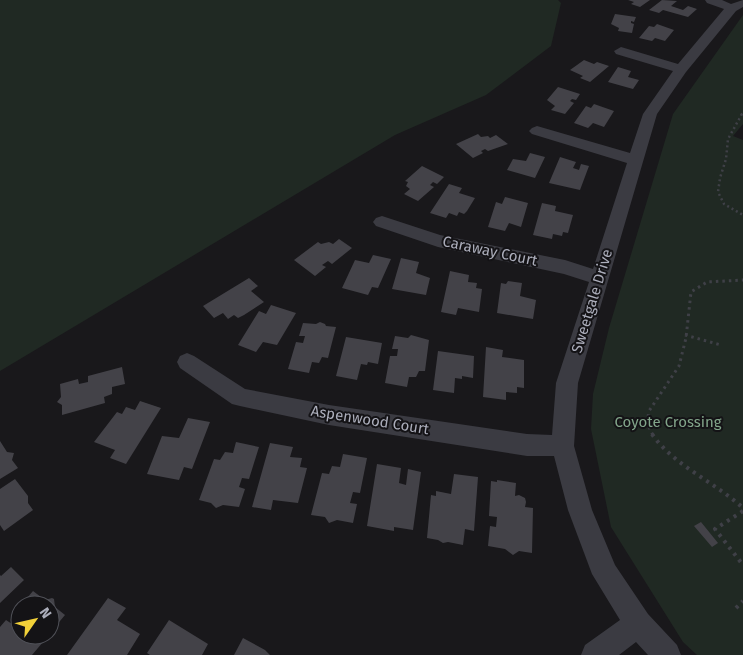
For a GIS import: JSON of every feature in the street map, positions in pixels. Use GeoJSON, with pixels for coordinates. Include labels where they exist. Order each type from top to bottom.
{"type":"FeatureCollection","features":[{"type":"Feature","properties":{"kind":"street"},"geometry":{"type":"LineString","coordinates":[[711,0],[738,5]]}},
{"type":"Feature","properties":{"kind":"street","name":"Sweetgale Drive"},"geometry":{"type":"LineString","coordinates":[[667,655],[638,624],[605,574],[580,510],[563,446],[567,383],[650,114],[681,69],[738,5]]}},
{"type":"Feature","properties":{"kind":"street"},"geometry":{"type":"LineString","coordinates":[[621,51],[681,69]]}},
{"type":"Feature","properties":{"kind":"street"},"geometry":{"type":"LineString","coordinates":[[537,131],[636,160]]}},
{"type":"Feature","properties":{"kind":"street","name":"Caraway Court"},"geometry":{"type":"LineString","coordinates":[[382,222],[438,241],[565,266],[599,278]]}},
{"type":"Feature","properties":{"kind":"street","name":"Aspenwood Court"},"geometry":{"type":"LineString","coordinates":[[188,362],[240,397],[348,418],[527,445],[563,446]]}},
{"type":"Feature","properties":{"kind":"street"},"geometry":{"type":"LineString","coordinates":[[595,655],[638,624]]}},
{"type":"Feature","properties":{"kind":"path"},"geometry":{"type":"LineString","coordinates":[[743,112],[730,132],[727,142],[727,156],[716,185],[720,200],[730,209],[743,215]]}},
{"type":"Feature","properties":{"kind":"path"},"geometry":{"type":"LineString","coordinates":[[743,280],[707,282],[691,292],[684,351],[676,372],[666,388],[653,400],[648,415],[648,428],[654,437],[672,454],[732,496],[743,510],[715,529],[743,565]]}},
{"type":"Feature","properties":{"kind":"path"},"geometry":{"type":"LineString","coordinates":[[685,335],[721,346]]}},
{"type":"Feature","properties":{"kind":"path"},"geometry":{"type":"LineString","coordinates":[[736,608],[743,602]]}},
{"type":"Feature","properties":{"kind":"green space"},"geometry":{"type":"Polygon","coordinates":[[[0,0],[558,0],[561,3],[551,46],[486,95],[395,135],[0,371],[0,0]]]}},
{"type":"Feature","properties":{"kind":"green space","name":"Coyote Crossing"},"geometry":{"type":"Polygon","coordinates":[[[743,15],[743,124],[733,136],[743,140],[743,655],[697,655],[683,642],[611,527],[591,429],[593,394],[609,328],[673,114],[743,15]]]}},
{"type":"Feature","properties":{"kind":"building"},"geometry":{"type":"Polygon","coordinates":[[[628,0],[650,0],[640,7],[631,4],[634,2],[628,0]]]}},
{"type":"Feature","properties":{"kind":"building"},"geometry":{"type":"Polygon","coordinates":[[[662,0],[677,1],[671,6],[683,10],[688,6],[697,9],[688,17],[663,10],[659,13],[649,10],[662,0]]]}},
{"type":"Feature","properties":{"kind":"building"},"geometry":{"type":"Polygon","coordinates":[[[615,14],[636,17],[634,22],[631,21],[634,24],[632,33],[618,31],[619,28],[611,24],[615,14]]]}},
{"type":"Feature","properties":{"kind":"building"},"geometry":{"type":"Polygon","coordinates":[[[657,24],[674,30],[665,41],[655,38],[652,41],[639,38],[649,26],[654,27],[657,24]]]}},
{"type":"Feature","properties":{"kind":"building"},"geometry":{"type":"Polygon","coordinates":[[[584,60],[594,64],[597,62],[609,66],[590,82],[580,78],[583,76],[570,70],[584,60]]]}},
{"type":"Feature","properties":{"kind":"building"},"geometry":{"type":"Polygon","coordinates":[[[618,67],[631,71],[628,77],[639,80],[633,89],[608,82],[618,67]]]}},
{"type":"Feature","properties":{"kind":"building"},"geometry":{"type":"Polygon","coordinates":[[[558,87],[580,94],[576,100],[572,99],[570,101],[574,103],[565,114],[551,110],[555,106],[547,100],[558,87]]]}},
{"type":"Feature","properties":{"kind":"building"},"geometry":{"type":"Polygon","coordinates":[[[594,104],[614,111],[604,127],[593,123],[588,128],[574,123],[586,106],[591,108],[594,104]]]}},
{"type":"Feature","properties":{"kind":"building"},"geometry":{"type":"Polygon","coordinates":[[[478,134],[481,137],[488,136],[490,138],[496,135],[508,144],[488,151],[485,149],[481,151],[483,153],[473,158],[456,144],[478,134]]]}},
{"type":"Feature","properties":{"kind":"building"},"geometry":{"type":"Polygon","coordinates":[[[530,153],[545,157],[535,178],[507,170],[513,159],[526,161],[530,153]]]}},
{"type":"Feature","properties":{"kind":"building"},"geometry":{"type":"Polygon","coordinates":[[[560,157],[576,162],[573,168],[579,170],[581,164],[589,166],[580,190],[549,183],[560,157]]]}},
{"type":"Feature","properties":{"kind":"building"},"geometry":{"type":"Polygon","coordinates":[[[422,166],[444,177],[437,184],[433,182],[430,185],[434,187],[418,201],[404,194],[410,189],[406,186],[408,182],[405,181],[422,166]]]}},
{"type":"Feature","properties":{"kind":"building"},"geometry":{"type":"Polygon","coordinates":[[[449,184],[462,188],[459,193],[475,198],[467,211],[464,214],[459,212],[457,216],[449,213],[446,218],[430,213],[449,184]]]}},
{"type":"Feature","properties":{"kind":"building"},"geometry":{"type":"Polygon","coordinates":[[[505,197],[528,203],[521,227],[509,223],[505,231],[488,227],[496,202],[502,204],[505,197]]]}},
{"type":"Feature","properties":{"kind":"building"},"geometry":{"type":"Polygon","coordinates":[[[542,203],[556,206],[555,211],[573,215],[568,233],[563,232],[562,236],[553,234],[552,239],[533,235],[542,203]]]}},
{"type":"Feature","properties":{"kind":"building"},"geometry":{"type":"Polygon","coordinates":[[[339,239],[352,248],[332,264],[328,261],[322,265],[326,267],[315,276],[294,260],[318,242],[321,244],[329,242],[333,244],[339,239]]]}},
{"type":"Feature","properties":{"kind":"building"},"geometry":{"type":"Polygon","coordinates":[[[373,255],[391,259],[378,288],[372,287],[368,295],[342,288],[355,260],[369,263],[373,255]]]}},
{"type":"Feature","properties":{"kind":"building"},"geometry":{"type":"Polygon","coordinates":[[[401,258],[419,262],[416,273],[430,278],[426,295],[392,289],[401,258]]]}},
{"type":"Feature","properties":{"kind":"building"},"geometry":{"type":"Polygon","coordinates":[[[450,271],[469,275],[468,282],[477,283],[476,288],[482,289],[479,312],[458,308],[456,315],[441,312],[450,271]]]}},
{"type":"Feature","properties":{"kind":"building"},"geometry":{"type":"Polygon","coordinates":[[[249,278],[258,286],[251,291],[264,302],[244,315],[238,318],[234,315],[228,319],[223,313],[214,318],[203,306],[249,278]]]}},
{"type":"Feature","properties":{"kind":"building"},"geometry":{"type":"Polygon","coordinates":[[[508,281],[522,283],[520,296],[536,300],[533,319],[497,313],[501,283],[506,284],[508,281]]]}},
{"type":"Feature","properties":{"kind":"building"},"geometry":{"type":"Polygon","coordinates":[[[271,305],[296,313],[277,345],[263,342],[256,352],[238,345],[259,311],[266,314],[271,305]]]}},
{"type":"Feature","properties":{"kind":"building"},"geometry":{"type":"Polygon","coordinates":[[[320,322],[326,326],[336,327],[328,358],[322,357],[319,363],[312,362],[309,373],[288,369],[296,342],[303,343],[305,336],[299,336],[303,323],[316,324],[320,322]]]}},
{"type":"Feature","properties":{"kind":"building"},"geometry":{"type":"Polygon","coordinates":[[[411,335],[429,340],[425,371],[419,371],[416,377],[409,377],[407,387],[385,383],[390,356],[397,356],[398,349],[392,349],[395,336],[408,338],[411,335]]]}},
{"type":"Feature","properties":{"kind":"building"},"geometry":{"type":"Polygon","coordinates":[[[346,337],[382,343],[378,364],[368,362],[367,365],[361,364],[357,380],[336,376],[346,337]]]}},
{"type":"Feature","properties":{"kind":"building"},"geometry":{"type":"Polygon","coordinates":[[[486,347],[503,350],[502,357],[524,360],[524,388],[517,387],[517,393],[506,392],[506,400],[483,397],[486,347]]]}},
{"type":"Feature","properties":{"kind":"building"},"geometry":{"type":"Polygon","coordinates":[[[438,351],[474,356],[473,378],[462,376],[462,379],[455,378],[454,393],[433,390],[438,351]]]}},
{"type":"Feature","properties":{"kind":"building"},"geometry":{"type":"Polygon","coordinates":[[[122,367],[125,384],[112,387],[112,394],[104,397],[105,403],[62,415],[62,405],[57,402],[61,397],[60,384],[78,379],[79,384],[88,382],[88,376],[122,367]]]}},
{"type":"Feature","properties":{"kind":"building"},"geometry":{"type":"Polygon","coordinates":[[[140,401],[161,408],[126,464],[110,458],[115,450],[94,442],[117,412],[122,414],[126,407],[135,410],[140,401]]]}},
{"type":"Feature","properties":{"kind":"building"},"geometry":{"type":"Polygon","coordinates":[[[188,418],[210,422],[192,469],[184,467],[179,480],[147,474],[162,436],[179,438],[188,418]]]}},
{"type":"Feature","properties":{"kind":"building"},"geometry":{"type":"Polygon","coordinates":[[[0,441],[7,452],[14,453],[12,460],[18,468],[0,479],[0,441]]]}},
{"type":"Feature","properties":{"kind":"building"},"geometry":{"type":"Polygon","coordinates":[[[236,442],[259,447],[249,479],[242,478],[239,487],[245,489],[239,507],[223,505],[216,508],[211,503],[199,500],[214,459],[220,460],[225,452],[233,453],[236,442]]]}},
{"type":"Feature","properties":{"kind":"building"},"geometry":{"type":"Polygon","coordinates":[[[270,443],[293,447],[290,457],[302,458],[300,467],[307,468],[298,503],[273,500],[271,510],[252,507],[270,443]]]}},
{"type":"Feature","properties":{"kind":"building"},"geometry":{"type":"Polygon","coordinates":[[[343,454],[367,458],[360,493],[353,492],[350,503],[357,504],[353,523],[337,520],[329,523],[325,517],[311,515],[322,473],[329,474],[332,466],[340,467],[343,454]]]}},
{"type":"Feature","properties":{"kind":"building"},"geometry":{"type":"Polygon","coordinates":[[[377,464],[401,468],[399,483],[406,485],[408,469],[421,472],[413,530],[394,527],[394,531],[367,526],[377,464]]]}},
{"type":"Feature","properties":{"kind":"building"},"geometry":{"type":"Polygon","coordinates":[[[454,474],[478,477],[474,531],[465,529],[463,545],[443,543],[427,538],[431,495],[436,496],[436,491],[451,494],[454,474]]]}},
{"type":"Feature","properties":{"kind":"building"},"geometry":{"type":"Polygon","coordinates":[[[15,479],[28,496],[28,503],[33,510],[4,531],[0,525],[0,489],[15,479]]]}},
{"type":"Feature","properties":{"kind":"building"},"geometry":{"type":"Polygon","coordinates":[[[497,480],[516,483],[515,496],[519,495],[525,498],[525,507],[533,508],[532,553],[519,551],[513,555],[505,549],[488,546],[490,526],[496,527],[497,517],[489,516],[491,481],[497,482],[497,480]]]}},
{"type":"Feature","properties":{"kind":"building"},"geometry":{"type":"Polygon","coordinates":[[[701,522],[718,543],[712,547],[694,526],[701,522]]]}},
{"type":"Feature","properties":{"kind":"building"},"geometry":{"type":"Polygon","coordinates":[[[11,567],[24,580],[0,603],[0,575],[11,567]]]}},
{"type":"Feature","properties":{"kind":"building"},"geometry":{"type":"Polygon","coordinates":[[[33,591],[38,595],[30,595],[33,591]]]}},
{"type":"Feature","properties":{"kind":"building"},"geometry":{"type":"Polygon","coordinates":[[[108,598],[126,608],[117,620],[140,634],[127,655],[67,655],[108,598]]]}},
{"type":"Feature","properties":{"kind":"building"},"geometry":{"type":"Polygon","coordinates":[[[60,611],[65,615],[60,621],[60,611]]]}},
{"type":"Feature","properties":{"kind":"building"},"geometry":{"type":"Polygon","coordinates":[[[6,620],[10,623],[10,645],[40,645],[32,655],[0,655],[0,627],[6,620]]]}},
{"type":"Feature","properties":{"kind":"building"},"geometry":{"type":"Polygon","coordinates":[[[169,620],[208,644],[202,655],[150,655],[147,653],[169,620]]]}},
{"type":"Feature","properties":{"kind":"building"},"geometry":{"type":"Polygon","coordinates":[[[243,638],[265,650],[270,655],[234,655],[243,638]]]}}]}
